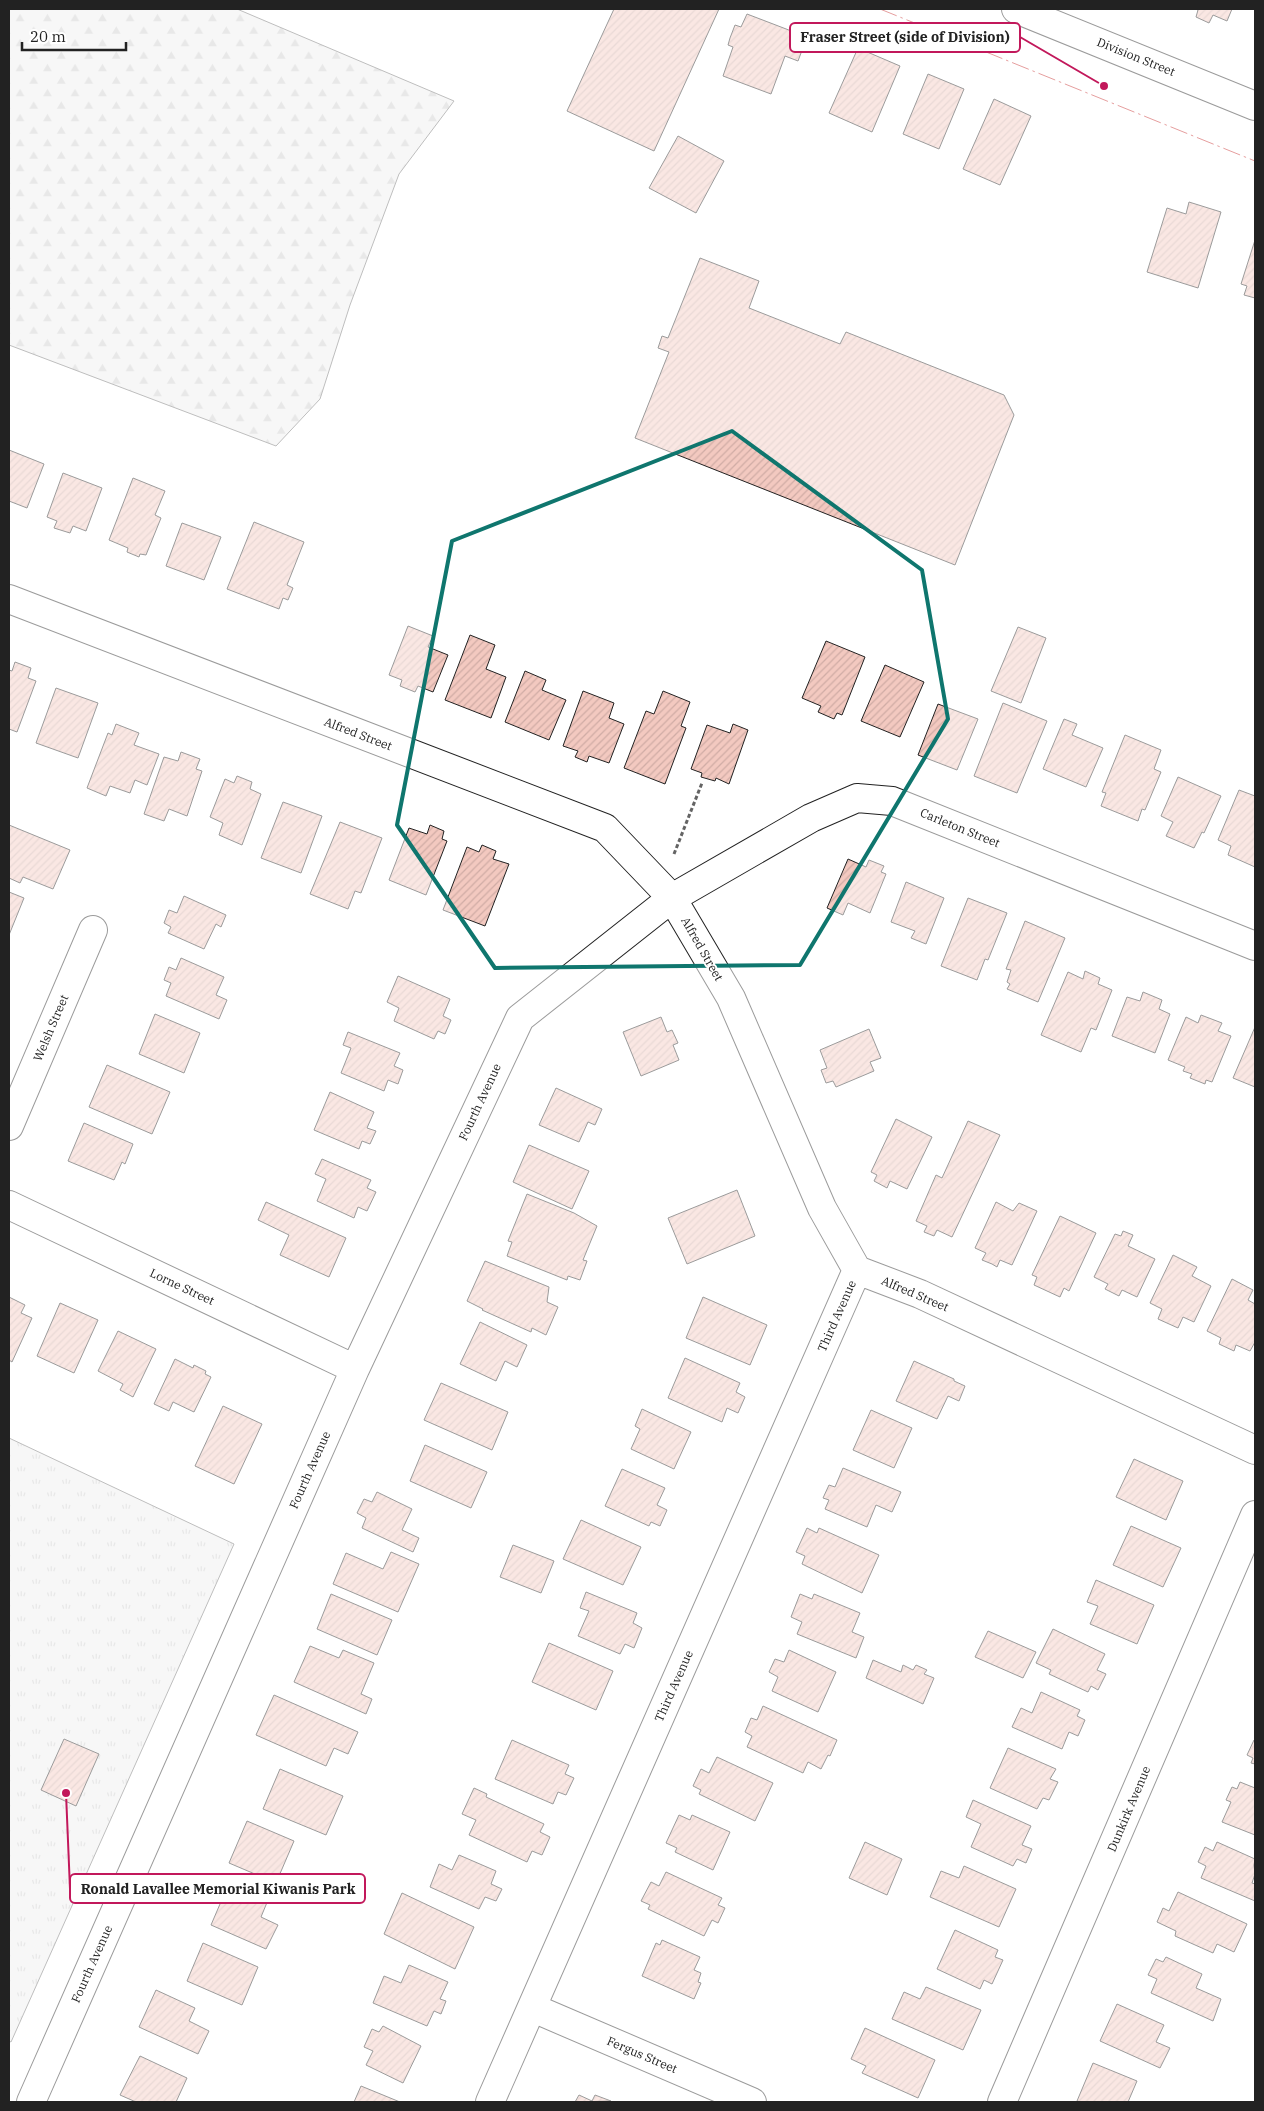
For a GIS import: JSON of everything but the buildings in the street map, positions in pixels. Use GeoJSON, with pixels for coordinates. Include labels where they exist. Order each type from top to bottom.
{"type":"FeatureCollection","features":[{"type":"Feature","properties":{"kind":"street","name":"Division Street"},"geometry":{"type":"LineString","coordinates":[[1016,9],[1255,106]]}},
{"type":"Feature","properties":{"kind":"street","name":"Alfred Street"},"geometry":{"type":"LineString","coordinates":[[9,599],[605,828],[672,898],[731,998],[822,1208],[857,1270],[920,1294],[1255,1450]]}},
{"type":"Feature","properties":{"kind":"street","name":"Carleton Street"},"geometry":{"type":"LineString","coordinates":[[672,898],[811,818],[857,798],[884,800],[892,801],[1255,946]]}},
{"type":"Feature","properties":{"kind":"street","name":"Fourth Avenue"},"geometry":{"type":"LineString","coordinates":[[31,2102],[355,1368],[520,1018],[672,898]]}},
{"type":"Feature","properties":{"kind":"street","name":"Welsh Street"},"geometry":{"type":"LineString","coordinates":[[9,1126],[93,930]]}},
{"type":"Feature","properties":{"kind":"street","name":"Lorne Street"},"geometry":{"type":"LineString","coordinates":[[9,1205],[355,1368]]}},
{"type":"Feature","properties":{"kind":"street","name":"Third Avenue"},"geometry":{"type":"LineString","coordinates":[[490,2102],[857,1270]]}},
{"type":"Feature","properties":{"kind":"street","name":"Dunkirk Avenue"},"geometry":{"type":"LineString","coordinates":[[1002,2102],[1255,1516]]}},
{"type":"Feature","properties":{"kind":"street","name":"Fergus Street"},"geometry":{"type":"LineString","coordinates":[[533,2008],[752,2102]]}},
{"type":"Feature","properties":{"kind":"path"},"geometry":{"type":"LineString","coordinates":[[673,856],[702,783]]}},
{"type":"Feature","properties":{"kind":"highlighted area"},"geometry":{"type":"Polygon","coordinates":[[[732,431],[922,570],[948,719],[800,965],[495,968],[397,825],[452,541],[732,431]]]}},
{"type":"Feature","properties":{"kind":"green space"},"geometry":{"type":"Polygon","coordinates":[[[9,9],[237,9],[454,101],[399,174],[350,305],[320,399],[276,446],[9,345],[9,9]]]}},
{"type":"Feature","properties":{"kind":"green space"},"geometry":{"type":"Polygon","coordinates":[[[9,1438],[234,1544],[11,2042],[9,2041],[9,1438]]]}},
{"type":"Feature","properties":{"kind":"power"},"geometry":{"type":"LineString","coordinates":[[880,9],[1255,161]]}},
{"type":"Feature","properties":{"kind":"place","name":"Fraser Street (side of Division)"},"geometry":{"type":"Point","coordinates":[1104,86]}},
{"type":"Feature","properties":{"kind":"place","name":"Ronald Lavallee Memorial Kiwanis Park"},"geometry":{"type":"Point","coordinates":[66,1793]}}]}
